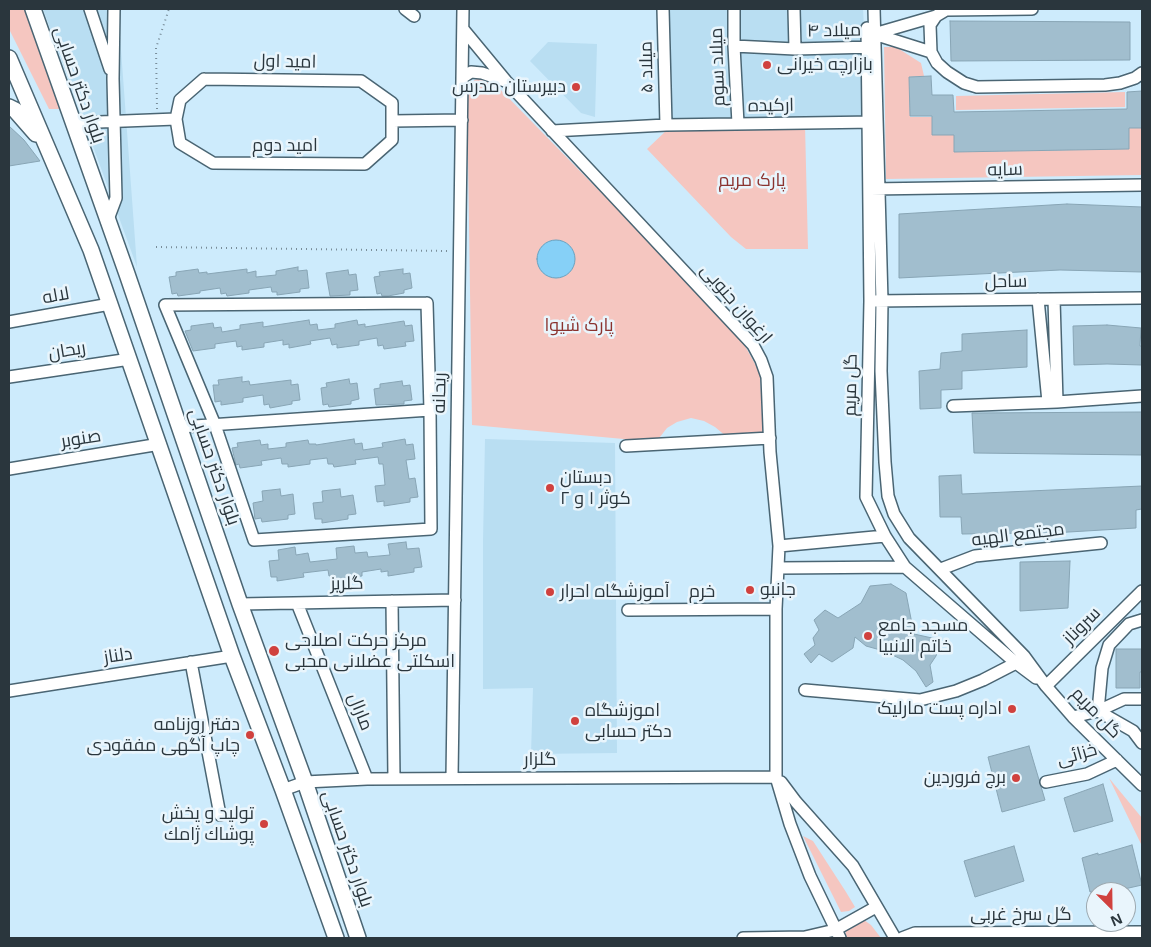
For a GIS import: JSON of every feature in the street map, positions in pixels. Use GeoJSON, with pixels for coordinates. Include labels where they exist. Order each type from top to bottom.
{"type":"FeatureCollection","features":[{"type":"Feature","properties":{"kind":"main road","name":"بلوار دکتر حسابی"},"geometry":{"type":"LineString","coordinates":[[33,9],[358,938]]}},
{"type":"Feature","properties":{"kind":"main road"},"geometry":{"type":"LineString","coordinates":[[9,58],[91,250],[160,444],[232,656],[336,938]]}},
{"type":"Feature","properties":{"kind":"main road"},"geometry":{"type":"LineString","coordinates":[[9,107],[15,110],[46,145]]}},
{"type":"Feature","properties":{"kind":"street"},"geometry":{"type":"LineString","coordinates":[[90,9],[113,79]]}},
{"type":"Feature","properties":{"kind":"street"},"geometry":{"type":"LineString","coordinates":[[108,222],[116,198],[113,79],[114,9]]}},
{"type":"Feature","properties":{"kind":"street","name":"ریحانه"},"geometry":{"type":"LineString","coordinates":[[452,778],[463,9]]}},
{"type":"Feature","properties":{"kind":"street","name":"میلاد ۵"},"geometry":{"type":"LineString","coordinates":[[663,9],[666,125]]}},
{"type":"Feature","properties":{"kind":"street","name":"میلاد سوم"},"geometry":{"type":"LineString","coordinates":[[734,9],[738,124]]}},
{"type":"Feature","properties":{"kind":"street"},"geometry":{"type":"LineString","coordinates":[[794,9],[795,49]]}},
{"type":"Feature","properties":{"kind":"street","name":"گل مریم"},"geometry":{"type":"LineString","coordinates":[[867,9],[871,34]]}},
{"type":"Feature","properties":{"kind":"street","name":"گل مریم"},"geometry":{"type":"LineString","coordinates":[[874,9],[870,47],[874,189],[866,498],[885,536],[905,567],[1016,664],[1046,686]]}},
{"type":"Feature","properties":{"kind":"street"},"geometry":{"type":"LineString","coordinates":[[871,34],[936,16],[946,10],[1032,9]]}},
{"type":"Feature","properties":{"kind":"street"},"geometry":{"type":"LineString","coordinates":[[936,16],[930,25],[931,52],[937,63],[947,72],[977,87],[1105,85],[1120,83],[1135,78],[1142,73]]}},
{"type":"Feature","properties":{"kind":"street","name":"ارغوان جنوبی"},"geometry":{"type":"LineString","coordinates":[[463,29],[506,81],[753,345],[761,360],[767,377],[779,546],[776,609],[776,777],[790,824],[810,876],[838,934]]}},
{"type":"Feature","properties":{"kind":"street"},"geometry":{"type":"LineString","coordinates":[[871,34],[931,52]]}},
{"type":"Feature","properties":{"kind":"street","name":"میلاد ۴"},"geometry":{"type":"LineString","coordinates":[[734,46],[795,49],[870,47]]}},
{"type":"Feature","properties":{"kind":"street"},"geometry":{"type":"LineString","coordinates":[[462,78],[471,72],[482,73],[506,81]]}},
{"type":"Feature","properties":{"kind":"street","name":"امید اول"},"geometry":{"type":"LineString","coordinates":[[176,119],[180,100],[204,79],[341,80],[361,81],[392,103],[392,121]]}},
{"type":"Feature","properties":{"kind":"street"},"geometry":{"type":"LineString","coordinates":[[73,123],[176,119]]}},
{"type":"Feature","properties":{"kind":"street","name":"امید دوم"},"geometry":{"type":"LineString","coordinates":[[176,119],[180,143],[213,163],[365,164],[392,140],[392,121]]}},
{"type":"Feature","properties":{"kind":"street"},"geometry":{"type":"LineString","coordinates":[[392,121],[462,120]]}},
{"type":"Feature","properties":{"kind":"street","name":"ارکیده"},"geometry":{"type":"LineString","coordinates":[[552,131],[666,125],[873,122]]}},
{"type":"Feature","properties":{"kind":"street","name":"سایه"},"geometry":{"type":"LineString","coordinates":[[874,189],[1142,185]]}},
{"type":"Feature","properties":{"kind":"street","name":"گل مریم"},"geometry":{"type":"LineString","coordinates":[[874,189],[882,301],[881,370],[885,462],[888,496],[894,514],[909,538],[1024,656],[1046,686],[1073,717],[1142,785]]}},
{"type":"Feature","properties":{"kind":"street","name":"ساحل"},"geometry":{"type":"LineString","coordinates":[[870,301],[1142,298]]}},
{"type":"Feature","properties":{"kind":"street"},"geometry":{"type":"LineString","coordinates":[[1038,299],[1053,402]]}},
{"type":"Feature","properties":{"kind":"street"},"geometry":{"type":"LineString","coordinates":[[1053,402],[1054,299]]}},
{"type":"Feature","properties":{"kind":"street"},"geometry":{"type":"LineString","coordinates":[[428,303],[430,410],[431,530],[254,540],[216,424],[165,306],[428,303]]}},
{"type":"Feature","properties":{"kind":"street","name":"لاله"},"geometry":{"type":"LineString","coordinates":[[9,322],[110,304]]}},
{"type":"Feature","properties":{"kind":"street","name":"ریحان"},"geometry":{"type":"LineString","coordinates":[[9,377],[130,359]]}},
{"type":"Feature","properties":{"kind":"street"},"geometry":{"type":"LineString","coordinates":[[953,406],[1142,396]]}},
{"type":"Feature","properties":{"kind":"street"},"geometry":{"type":"LineString","coordinates":[[180,427],[430,410]]}},
{"type":"Feature","properties":{"kind":"street"},"geometry":{"type":"LineString","coordinates":[[626,446],[770,438]]}},
{"type":"Feature","properties":{"kind":"street","name":"صنوبر"},"geometry":{"type":"LineString","coordinates":[[9,468],[160,444]]}},
{"type":"Feature","properties":{"kind":"street"},"geometry":{"type":"LineString","coordinates":[[779,546],[885,536]]}},
{"type":"Feature","properties":{"kind":"street","name":"مجتمع الهیه"},"geometry":{"type":"LineString","coordinates":[[941,569],[975,556],[1101,543]]}},
{"type":"Feature","properties":{"kind":"street"},"geometry":{"type":"LineString","coordinates":[[779,568],[905,567]]}},
{"type":"Feature","properties":{"kind":"street","name":"سروناز"},"geometry":{"type":"LineString","coordinates":[[1046,686],[1142,591]]}},
{"type":"Feature","properties":{"kind":"street","name":"گلریز"},"geometry":{"type":"LineString","coordinates":[[240,604],[455,600]]}},
{"type":"Feature","properties":{"kind":"street"},"geometry":{"type":"LineString","coordinates":[[392,601],[394,779]]}},
{"type":"Feature","properties":{"kind":"street","name":"مارال"},"geometry":{"type":"LineString","coordinates":[[297,603],[367,779]]}},
{"type":"Feature","properties":{"kind":"street","name":"خرم"},"geometry":{"type":"LineString","coordinates":[[628,610],[776,609]]}},
{"type":"Feature","properties":{"kind":"street"},"geometry":{"type":"LineString","coordinates":[[1098,711],[1102,668],[1109,645],[1129,624],[1142,620]]}},
{"type":"Feature","properties":{"kind":"street","name":"دلناز"},"geometry":{"type":"LineString","coordinates":[[9,691],[232,656]]}},
{"type":"Feature","properties":{"kind":"street"},"geometry":{"type":"LineString","coordinates":[[191,662],[220,815]]}},
{"type":"Feature","properties":{"kind":"street"},"geometry":{"type":"LineString","coordinates":[[805,690],[920,700],[956,691],[1016,664]]}},
{"type":"Feature","properties":{"kind":"street"},"geometry":{"type":"LineString","coordinates":[[1073,717],[1098,711],[1124,699],[1142,699]]}},
{"type":"Feature","properties":{"kind":"street"},"geometry":{"type":"LineString","coordinates":[[1098,711],[1133,731],[1142,743]]}},
{"type":"Feature","properties":{"kind":"street","name":"خزائی"},"geometry":{"type":"LineString","coordinates":[[1046,782],[1087,774],[1118,760]]}},
{"type":"Feature","properties":{"kind":"street"},"geometry":{"type":"LineString","coordinates":[[776,777],[853,866],[895,938]]}},
{"type":"Feature","properties":{"kind":"street","name":"گلزار"},"geometry":{"type":"LineString","coordinates":[[283,790],[305,782],[367,779],[776,777]]}},
{"type":"Feature","properties":{"kind":"street"},"geometry":{"type":"LineString","coordinates":[[743,938],[804,937],[838,934],[876,907]]}},
{"type":"Feature","properties":{"kind":"street","name":"گل سرخ غربی"},"geometry":{"type":"LineString","coordinates":[[902,938],[914,933],[1142,932]]}},
{"type":"Feature","properties":{"kind":"path"},"geometry":{"type":"LineString","coordinates":[[157,120],[156,48],[169,9]]}},
{"type":"Feature","properties":{"kind":"path"},"geometry":{"type":"LineString","coordinates":[[156,247],[460,251]]}},
{"type":"Feature","properties":{"kind":"shaded area"},"geometry":{"type":"Polygon","coordinates":[[[43,9],[118,9],[137,267],[43,9]]]}},
{"type":"Feature","properties":{"kind":"shaded area","name":"بازارچه خیرانی"},"geometry":{"type":"Polygon","coordinates":[[[670,9],[863,9],[869,122],[666,125],[670,9]]]}},
{"type":"Feature","properties":{"kind":"shaded area","name":"دبیرستان مدرس"},"geometry":{"type":"Polygon","coordinates":[[[548,42],[597,44],[595,117],[581,113],[530,61],[548,42]]]}},
{"type":"Feature","properties":{"kind":"shaded area"},"geometry":{"type":"Polygon","coordinates":[[[485,439],[615,443],[617,753],[531,754],[533,688],[483,689],[485,439]]]}},
{"type":"Feature","properties":{"kind":"green space"},"geometry":{"type":"Polygon","coordinates":[[[9,9],[25,9],[63,109],[49,109],[9,29],[9,9]]]}},
{"type":"Feature","properties":{"kind":"green space"},"geometry":{"type":"Polygon","coordinates":[[[884,47],[896,47],[921,63],[924,76],[909,77],[910,117],[932,117],[932,135],[954,135],[954,152],[1129,149],[1129,128],[1142,128],[1142,175],[886,179],[884,47]]]}},
{"type":"Feature","properties":{"kind":"green space","name":"پارک شیوا"},"geometry":{"type":"Polygon","coordinates":[[[479,77],[487,77],[495,84],[620,212],[744,344],[760,373],[763,439],[727,437],[704,421],[691,418],[677,422],[667,428],[656,442],[472,425],[467,91],[468,85],[479,77]]]}},
{"type":"Feature","properties":{"kind":"green space"},"geometry":{"type":"Polygon","coordinates":[[[1125,92],[1125,107],[956,110],[956,96],[1125,92]]]}},
{"type":"Feature","properties":{"kind":"green space","name":"پارک مریم"},"geometry":{"type":"Polygon","coordinates":[[[805,125],[808,249],[746,249],[731,237],[647,149],[669,128],[805,125]]]}},
{"type":"Feature","properties":{"kind":"green space"},"geometry":{"type":"Polygon","coordinates":[[[1109,778],[1142,818],[1142,846],[1109,778]]]}},
{"type":"Feature","properties":{"kind":"green space"},"geometry":{"type":"Polygon","coordinates":[[[803,836],[813,841],[855,907],[849,911],[841,912],[803,836]]]}},
{"type":"Feature","properties":{"kind":"green space"},"geometry":{"type":"Polygon","coordinates":[[[864,920],[871,925],[881,938],[847,938],[845,934],[848,927],[864,920]]]}},
{"type":"Feature","properties":{"kind":"water"},"geometry":{"type":"Polygon","coordinates":[[[556,240],[570,245],[575,259],[570,273],[556,278],[542,273],[537,259],[542,245],[556,240]]]}},
{"type":"Feature","properties":{"kind":"building"},"geometry":{"type":"Polygon","coordinates":[[[950,21],[1130,22],[1130,60],[951,61],[950,21]]]}},
{"type":"Feature","properties":{"kind":"building"},"geometry":{"type":"Polygon","coordinates":[[[931,76],[932,95],[953,95],[954,112],[1127,109],[1127,92],[1142,91],[1142,128],[1129,128],[1129,149],[954,152],[954,135],[932,135],[932,116],[910,116],[909,77],[931,76]]]}},
{"type":"Feature","properties":{"kind":"building"},"geometry":{"type":"Polygon","coordinates":[[[9,126],[24,140],[40,161],[9,166],[9,126]]]}},
{"type":"Feature","properties":{"kind":"building"},"geometry":{"type":"Polygon","coordinates":[[[1067,204],[1142,207],[1142,272],[1060,270],[899,278],[899,214],[1067,204]]]}},
{"type":"Feature","properties":{"kind":"building"},"geometry":{"type":"Polygon","coordinates":[[[298,267],[298,271],[307,270],[309,288],[300,289],[300,292],[277,295],[277,292],[272,292],[271,287],[227,296],[226,293],[221,294],[220,288],[178,296],[177,293],[172,294],[169,277],[176,276],[176,272],[198,269],[199,273],[207,272],[207,274],[247,269],[247,273],[256,271],[256,277],[276,275],[276,271],[298,267]]]}},
{"type":"Feature","properties":{"kind":"building"},"geometry":{"type":"Polygon","coordinates":[[[403,269],[403,274],[410,273],[412,288],[404,290],[404,293],[388,296],[382,296],[381,293],[377,294],[374,277],[380,276],[379,272],[403,269]]]}},
{"type":"Feature","properties":{"kind":"building"},"geometry":{"type":"Polygon","coordinates":[[[348,270],[349,275],[356,274],[358,290],[350,291],[350,295],[330,296],[326,273],[348,270]]]}},
{"type":"Feature","properties":{"kind":"building"},"geometry":{"type":"Polygon","coordinates":[[[309,320],[310,325],[317,324],[318,330],[335,328],[335,324],[357,320],[358,325],[365,324],[365,327],[404,321],[405,326],[412,325],[414,341],[405,342],[406,346],[384,349],[383,345],[378,346],[377,338],[359,341],[359,345],[337,348],[337,344],[332,345],[330,338],[310,341],[311,344],[289,348],[289,344],[283,345],[283,340],[264,343],[264,347],[242,350],[242,346],[237,347],[236,341],[215,344],[215,348],[193,351],[185,331],[191,330],[191,326],[213,323],[214,328],[221,327],[222,332],[240,329],[240,325],[263,322],[263,327],[309,320]]]}},
{"type":"Feature","properties":{"kind":"building"},"geometry":{"type":"Polygon","coordinates":[[[1107,325],[1141,328],[1142,365],[1074,365],[1073,326],[1107,325]]]}},
{"type":"Feature","properties":{"kind":"building"},"geometry":{"type":"Polygon","coordinates":[[[1027,330],[1027,367],[962,371],[962,389],[941,390],[941,408],[920,409],[919,371],[940,369],[941,353],[962,351],[962,334],[1027,330]]]}},
{"type":"Feature","properties":{"kind":"building"},"geometry":{"type":"Polygon","coordinates":[[[242,377],[242,382],[249,381],[250,385],[291,380],[291,385],[298,384],[300,400],[292,401],[292,404],[270,408],[269,404],[264,405],[263,395],[243,398],[243,402],[221,405],[221,401],[215,402],[213,385],[219,385],[218,380],[242,377]]]}},
{"type":"Feature","properties":{"kind":"building"},"geometry":{"type":"Polygon","coordinates":[[[349,379],[350,384],[357,383],[359,399],[351,401],[351,404],[329,407],[328,404],[323,405],[321,388],[327,387],[326,383],[349,379]]]}},
{"type":"Feature","properties":{"kind":"building"},"geometry":{"type":"Polygon","coordinates":[[[402,381],[403,386],[410,385],[412,400],[404,401],[404,404],[376,405],[374,389],[380,388],[380,384],[402,381]]]}},
{"type":"Feature","properties":{"kind":"building"},"geometry":{"type":"Polygon","coordinates":[[[1142,412],[1142,455],[974,453],[972,413],[1142,412]]]}},
{"type":"Feature","properties":{"kind":"building"},"geometry":{"type":"Polygon","coordinates":[[[354,439],[355,444],[362,443],[363,450],[383,447],[382,443],[405,439],[406,445],[413,444],[415,459],[406,460],[409,479],[415,478],[418,497],[410,498],[410,502],[384,506],[384,501],[377,502],[375,486],[385,485],[383,464],[379,464],[378,457],[355,460],[356,464],[334,467],[333,464],[328,464],[327,458],[310,460],[310,464],[288,467],[288,464],[282,464],[281,458],[261,461],[262,465],[240,468],[239,464],[236,465],[232,448],[238,447],[237,443],[260,440],[261,445],[268,444],[268,449],[286,447],[286,443],[308,440],[309,444],[316,445],[354,439]]]}},
{"type":"Feature","properties":{"kind":"building"},"geometry":{"type":"Polygon","coordinates":[[[961,475],[962,494],[1142,486],[1142,509],[1136,510],[1136,528],[1052,533],[1052,536],[1029,537],[1029,533],[962,534],[961,517],[940,517],[939,476],[961,475]]]}},
{"type":"Feature","properties":{"kind":"building"},"geometry":{"type":"Polygon","coordinates":[[[280,489],[281,496],[293,494],[295,514],[288,515],[288,519],[262,522],[261,518],[255,519],[253,503],[263,501],[262,491],[280,489]]]}},
{"type":"Feature","properties":{"kind":"building"},"geometry":{"type":"Polygon","coordinates":[[[340,489],[341,497],[353,495],[356,514],[348,515],[348,519],[322,523],[322,519],[315,519],[313,503],[323,502],[322,491],[340,489]]]}},
{"type":"Feature","properties":{"kind":"building"},"geometry":{"type":"Polygon","coordinates":[[[406,542],[407,549],[419,548],[422,567],[414,568],[414,572],[388,576],[388,571],[381,572],[381,569],[362,572],[362,576],[336,579],[335,575],[329,576],[328,570],[303,573],[304,577],[277,581],[277,577],[271,577],[269,561],[279,560],[278,550],[295,547],[296,555],[308,553],[310,562],[337,559],[336,548],[354,546],[355,553],[367,552],[368,557],[390,555],[388,544],[406,542]]]}},
{"type":"Feature","properties":{"kind":"building"},"geometry":{"type":"Polygon","coordinates":[[[1070,561],[1068,608],[1020,611],[1020,562],[1070,561]]]}},
{"type":"Feature","properties":{"kind":"building","name":"مسجد جامع خاتم الانبیا"},"geometry":{"type":"Polygon","coordinates":[[[891,584],[906,593],[914,634],[941,640],[936,656],[930,665],[933,682],[926,687],[916,671],[903,660],[884,651],[866,646],[855,637],[853,648],[832,662],[819,654],[811,663],[804,654],[815,645],[813,638],[819,630],[814,620],[825,610],[838,618],[861,603],[870,586],[891,584]]]}},
{"type":"Feature","properties":{"kind":"building"},"geometry":{"type":"Polygon","coordinates":[[[1116,649],[1142,649],[1140,688],[1116,688],[1116,649]]]}},
{"type":"Feature","properties":{"kind":"building","name":"برج فروردین"},"geometry":{"type":"Polygon","coordinates":[[[1029,746],[1045,800],[1002,812],[988,757],[1029,746]]]}},
{"type":"Feature","properties":{"kind":"building"},"geometry":{"type":"Polygon","coordinates":[[[1103,784],[1113,821],[1074,832],[1064,798],[1103,784]]]}},
{"type":"Feature","properties":{"kind":"building"},"geometry":{"type":"Polygon","coordinates":[[[1132,845],[1142,885],[1136,886],[1136,882],[1088,882],[1082,858],[1098,853],[1098,855],[1132,845]]]}},
{"type":"Feature","properties":{"kind":"building"},"geometry":{"type":"Polygon","coordinates":[[[1014,846],[1024,881],[975,897],[964,861],[1014,846]]]}},
{"type":"Feature","properties":{"kind":"place","name":"بازارچه خیرانی"},"geometry":{"type":"Point","coordinates":[767,65]}},
{"type":"Feature","properties":{"kind":"place","name":"دبیرستان مدرس"},"geometry":{"type":"Point","coordinates":[576,87]}},
{"type":"Feature","properties":{"kind":"place","name":"دبستان کوثر ۱ و ۲"},"geometry":{"type":"Point","coordinates":[550,488]}},
{"type":"Feature","properties":{"kind":"place","name":"جانبو"},"geometry":{"type":"Point","coordinates":[750,590]}},
{"type":"Feature","properties":{"kind":"place","name":"آموزشگاه احرار"},"geometry":{"type":"Point","coordinates":[550,592]}},
{"type":"Feature","properties":{"kind":"place","name":"مسجد جامع خاتم الانبیا"},"geometry":{"type":"Point","coordinates":[868,636]}},
{"type":"Feature","properties":{"kind":"place","name":"مرکز حرکت اصلاحی اسکلتی عضلانی محبی"},"geometry":{"type":"Point","coordinates":[274,651]}},
{"type":"Feature","properties":{"kind":"place","name":"اداره پست مارلیک"},"geometry":{"type":"Point","coordinates":[1012,709]}},
{"type":"Feature","properties":{"kind":"place","name":"اموزشگاه دکتر حسابی"},"geometry":{"type":"Point","coordinates":[575,721]}},
{"type":"Feature","properties":{"kind":"place","name":"دفتر روزنامه چاپ آگهی مفقودی"},"geometry":{"type":"Point","coordinates":[250,735]}},
{"type":"Feature","properties":{"kind":"place","name":"برج فروردین"},"geometry":{"type":"Point","coordinates":[1016,778]}},
{"type":"Feature","properties":{"kind":"place","name":"توليد و پخش پوشاك ژامك"},"geometry":{"type":"Point","coordinates":[264,824]}}]}
